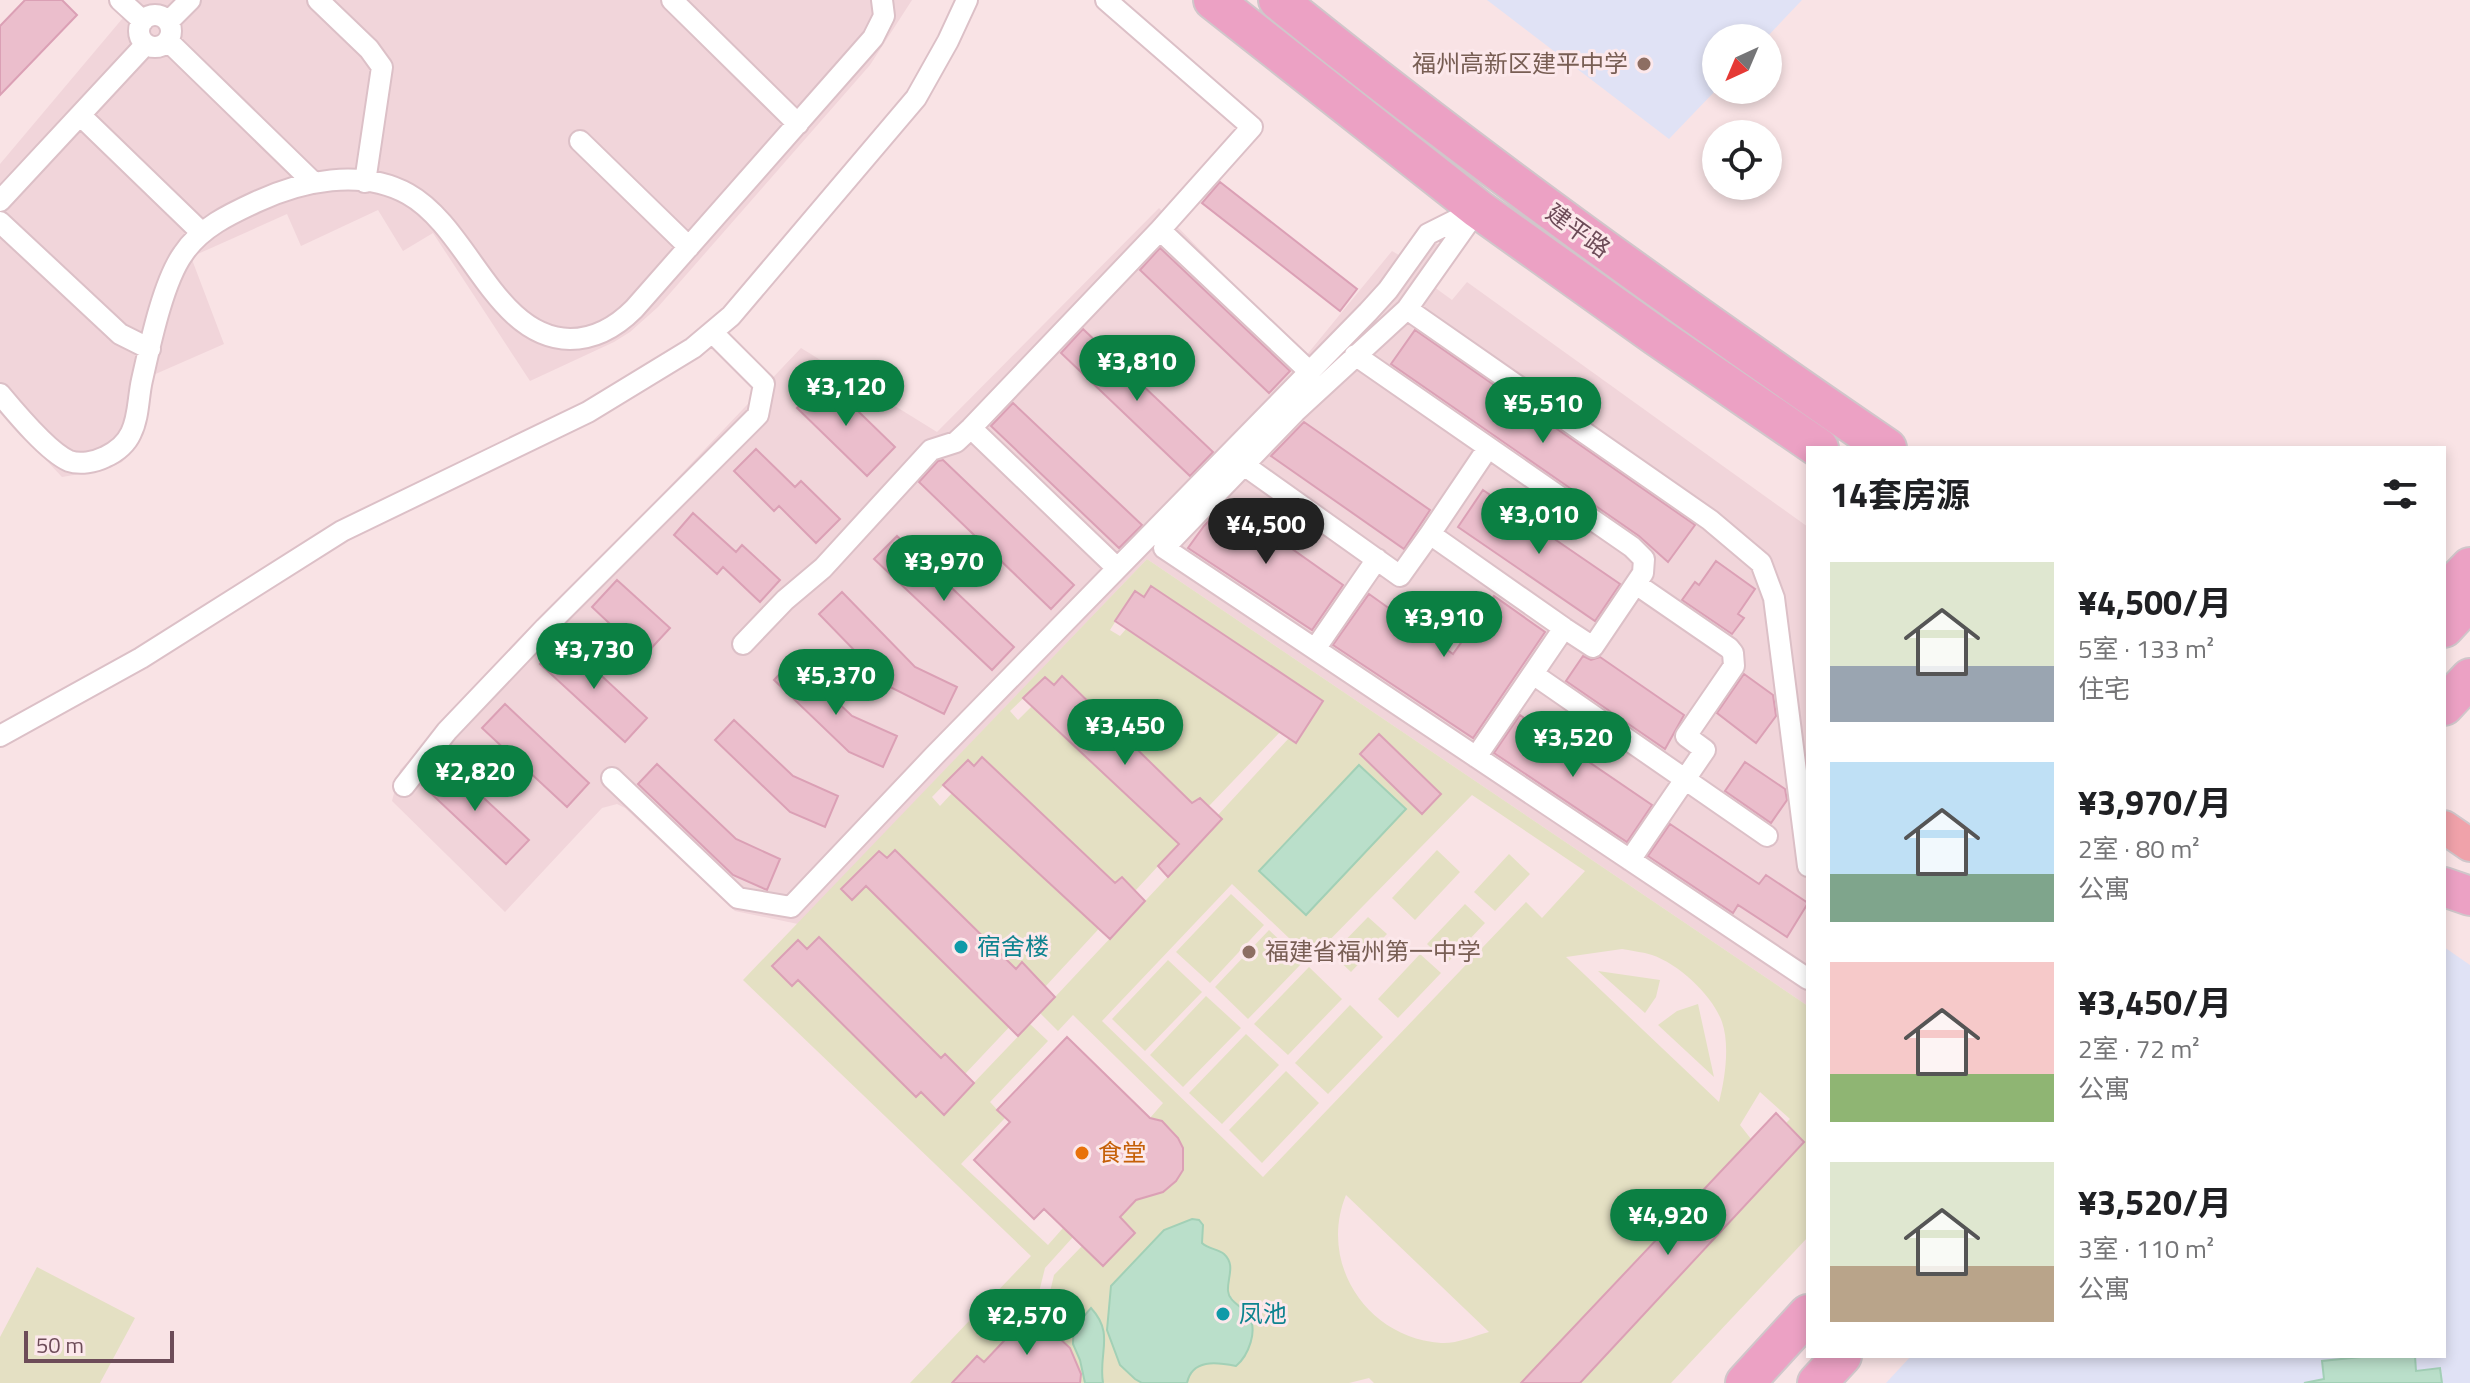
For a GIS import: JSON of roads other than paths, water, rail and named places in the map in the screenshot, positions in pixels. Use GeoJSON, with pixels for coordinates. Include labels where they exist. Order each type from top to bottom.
{"type":"FeatureCollection","features":[{"type":"Feature","properties":{"kind":"highway","name":"建平路"},"geometry":{"type":"LineString","coordinates":[[1213,0],[1478,209],[1816,446]]}},
{"type":"Feature","properties":{"kind":"highway","name":"建平路"},"geometry":{"type":"LineString","coordinates":[[1278,0],[1500,174],[1679,305],[1884,446]]}},
{"type":"Feature","properties":{"kind":"highway"},"geometry":{"type":"LineString","coordinates":[[2446,592],[2470,567]]}},
{"type":"Feature","properties":{"kind":"highway"},"geometry":{"type":"LineString","coordinates":[[2446,626],[2470,600]]}},
{"type":"Feature","properties":{"kind":"highway"},"geometry":{"type":"LineString","coordinates":[[2446,704],[2470,678]]}},
{"type":"Feature","properties":{"kind":"highway"},"geometry":{"type":"LineString","coordinates":[[2446,888],[2470,896]]}},
{"type":"Feature","properties":{"kind":"highway"},"geometry":{"type":"LineString","coordinates":[[1745,1383],[1806,1316]]}},
{"type":"Feature","properties":{"kind":"highway"},"geometry":{"type":"LineString","coordinates":[[1817,1383],[1840,1358]]}},
{"type":"Feature","properties":{"kind":"main road"},"geometry":{"type":"LineString","coordinates":[[2446,828],[2470,845]]}},
{"type":"Feature","properties":{"kind":"main road"},"geometry":{"type":"LineString","coordinates":[[2446,872],[2470,888]]}},
{"type":"Feature","properties":{"kind":"street"},"geometry":{"type":"LineString","coordinates":[[120,0],[143,21]]}},
{"type":"Feature","properties":{"kind":"street"},"geometry":{"type":"LineString","coordinates":[[146,44],[159,46],[190,0]]}},
{"type":"Feature","properties":{"kind":"street"},"geometry":{"type":"LineString","coordinates":[[318,0],[369,49],[382,67],[365,182]]}},
{"type":"Feature","properties":{"kind":"street"},"geometry":{"type":"LineString","coordinates":[[672,0],[798,124]]}},
{"type":"Feature","properties":{"kind":"street"},"geometry":{"type":"LineString","coordinates":[[0,394],[63,457],[79,463],[101,459],[119,449],[131,433],[150,349],[176,265],[183,253],[202,233],[233,213],[291,187],[314,183],[365,182],[399,190],[418,201],[440,221],[513,313],[530,327],[562,338],[584,338],[618,324],[873,38],[884,16],[882,0]]}},
{"type":"Feature","properties":{"kind":"street"},"geometry":{"type":"LineString","coordinates":[[0,736],[141,658],[331,537],[588,412],[677,360],[713,333],[731,316],[916,98],[967,0]]}},
{"type":"Feature","properties":{"kind":"street"},"geometry":{"type":"LineString","coordinates":[[743,644],[785,600],[823,568],[931,450],[956,442],[971,428],[1160,230],[1252,127],[1106,0]]}},
{"type":"Feature","properties":{"kind":"street"},"geometry":{"type":"LineString","coordinates":[[146,44],[139,32],[143,21],[155,15],[314,183]]}},
{"type":"Feature","properties":{"kind":"street"},"geometry":{"type":"LineString","coordinates":[[0,201],[146,44]]}},
{"type":"Feature","properties":{"kind":"street"},"geometry":{"type":"LineString","coordinates":[[80,115],[202,233]]}},
{"type":"Feature","properties":{"kind":"street"},"geometry":{"type":"LineString","coordinates":[[580,141],[689,247]]}},
{"type":"Feature","properties":{"kind":"street"},"geometry":{"type":"LineString","coordinates":[[1478,209],[1407,309],[1355,355],[1164,548],[1806,978]]}},
{"type":"Feature","properties":{"kind":"street"},"geometry":{"type":"LineString","coordinates":[[612,778],[738,898],[791,907],[1388,290],[1428,234],[1478,209]]}},
{"type":"Feature","properties":{"kind":"street"},"geometry":{"type":"LineString","coordinates":[[0,222],[120,334],[150,349]]}},
{"type":"Feature","properties":{"kind":"street"},"geometry":{"type":"LineString","coordinates":[[1160,230],[1310,372]]}},
{"type":"Feature","properties":{"kind":"street"},"geometry":{"type":"LineString","coordinates":[[1407,309],[1710,520],[1761,563],[1774,598],[1806,850]]}},
{"type":"Feature","properties":{"kind":"street"},"geometry":{"type":"LineString","coordinates":[[404,786],[481,694],[758,415],[764,384],[713,333]]}},
{"type":"Feature","properties":{"kind":"street"},"geometry":{"type":"LineString","coordinates":[[1355,355],[1639,553],[1645,567],[1593,647],[1430,534]]}},
{"type":"Feature","properties":{"kind":"street"},"geometry":{"type":"LineString","coordinates":[[971,428],[1117,568]]}},
{"type":"Feature","properties":{"kind":"street"},"geometry":{"type":"LineString","coordinates":[[1244,465],[1400,576],[1488,448]]}},
{"type":"Feature","properties":{"kind":"street"},"geometry":{"type":"LineString","coordinates":[[1315,649],[1377,559]]}},
{"type":"Feature","properties":{"kind":"street"},"geometry":{"type":"LineString","coordinates":[[1630,860],[1705,750],[1686,736],[1734,666],[1735,660],[1729,648],[1636,584]]}},
{"type":"Feature","properties":{"kind":"street"},"geometry":{"type":"LineString","coordinates":[[1476,757],[1564,628]]}},
{"type":"Feature","properties":{"kind":"street"},"geometry":{"type":"LineString","coordinates":[[1533,674],[1767,836]]}},
{"type":"Feature","properties":{"kind":"place","name":"福州高新区建平中学"},"geometry":{"type":"Point","coordinates":[1644,64]}},
{"type":"Feature","properties":{"kind":"place","name":"宿舍楼"},"geometry":{"type":"Point","coordinates":[961,947]}},
{"type":"Feature","properties":{"kind":"place","name":"福建省福州第一中学"},"geometry":{"type":"Point","coordinates":[1249,952]}},
{"type":"Feature","properties":{"kind":"place","name":"食堂"},"geometry":{"type":"Point","coordinates":[1082,1153]}},
{"type":"Feature","properties":{"kind":"place","name":"凤池"},"geometry":{"type":"Point","coordinates":[1223,1314]}}]}
